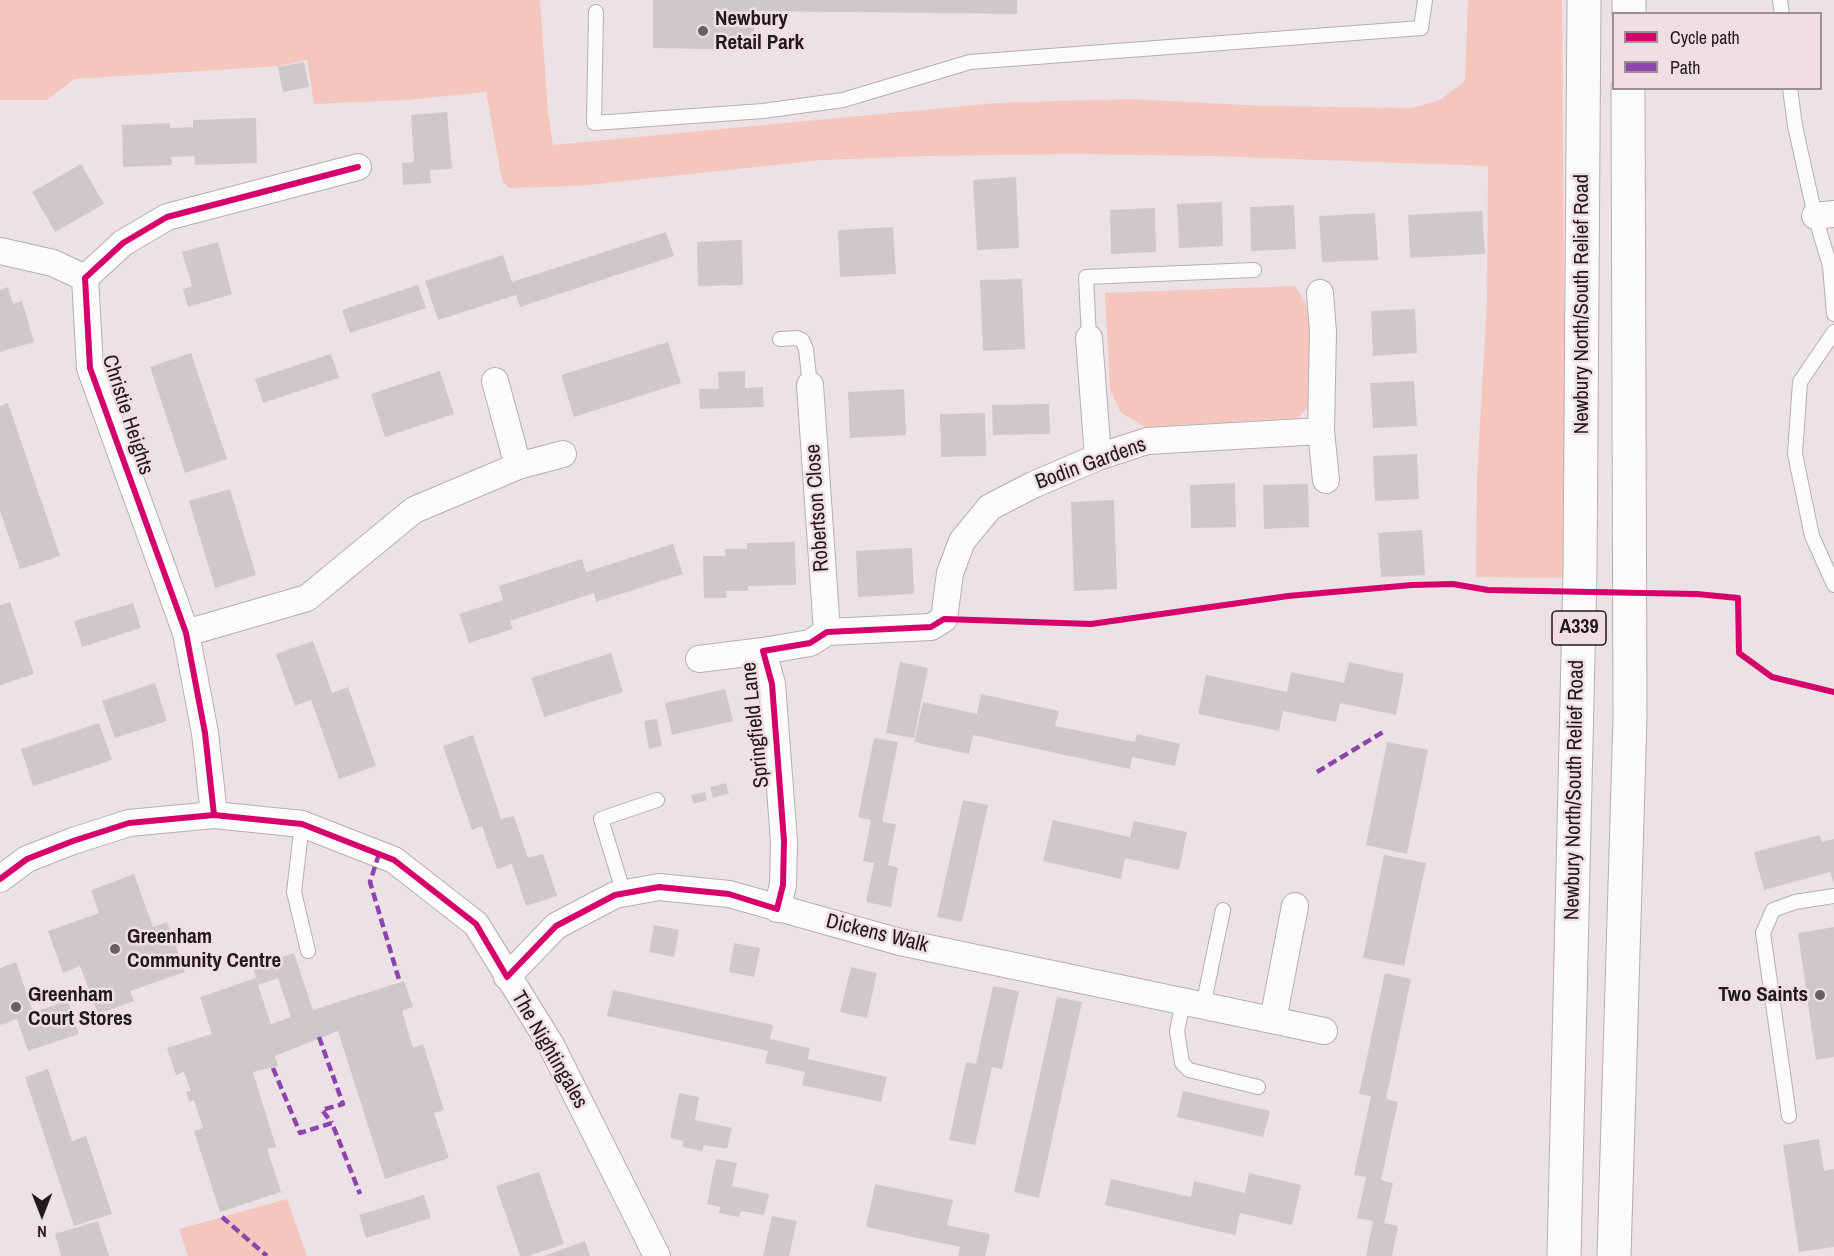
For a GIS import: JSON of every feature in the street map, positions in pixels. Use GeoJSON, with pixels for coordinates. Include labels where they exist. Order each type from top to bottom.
{"type":"FeatureCollection","features":[{"type":"Feature","properties":{"kind":"highway","name":"Newbury North/South Relief Road"},"geometry":{"type":"LineString","coordinates":[[1564,1256],[1580,571],[1584,0]]}},
{"type":"Feature","properties":{"kind":"highway","name":"A339"},"geometry":{"type":"LineString","coordinates":[[1614,1256],[1630,718],[1628,90]]}},
{"type":"Feature","properties":{"kind":"street"},"geometry":{"type":"LineString","coordinates":[[0,251],[53,263],[86,278],[123,243],[167,218],[358,166]]}},
{"type":"Feature","properties":{"kind":"street","name":"Christie Heights"},"geometry":{"type":"LineString","coordinates":[[86,278],[90,368],[186,633],[206,733],[214,814]]}},
{"type":"Feature","properties":{"kind":"street"},"geometry":{"type":"LineString","coordinates":[[1320,293],[1323,332],[1321,432],[1326,480]]}},
{"type":"Feature","properties":{"kind":"street"},"geometry":{"type":"LineString","coordinates":[[1089,338],[1098,458]]}},
{"type":"Feature","properties":{"kind":"street"},"geometry":{"type":"LineString","coordinates":[[495,381],[518,466]]}},
{"type":"Feature","properties":{"kind":"street","name":"Robertson Close"},"geometry":{"type":"LineString","coordinates":[[810,385],[827,632]]}},
{"type":"Feature","properties":{"kind":"street","name":"Bodin Gardens"},"geometry":{"type":"LineString","coordinates":[[944,619],[950,573],[962,541],[990,507],[1033,485],[1147,441],[1321,432]]}},
{"type":"Feature","properties":{"kind":"street"},"geometry":{"type":"LineString","coordinates":[[186,633],[307,598],[414,510],[518,466],[563,454]]}},
{"type":"Feature","properties":{"kind":"street","name":"Springfield Lane"},"geometry":{"type":"LineString","coordinates":[[699,659],[810,643],[827,632],[931,627],[944,619]]}},
{"type":"Feature","properties":{"kind":"street","name":"Springfield Lane"},"geometry":{"type":"LineString","coordinates":[[764,651],[772,684],[784,841],[783,885],[777,909]]}},
{"type":"Feature","properties":{"kind":"street","name":"The Nightingales"},"geometry":{"type":"LineString","coordinates":[[0,879],[27,859],[129,823],[214,814],[302,824],[394,860],[476,924],[551,1045],[657,1256]]}},
{"type":"Feature","properties":{"kind":"street","name":"Dickens Walk"},"geometry":{"type":"LineString","coordinates":[[507,977],[556,926],[615,895],[659,887],[729,894],[900,942],[1324,1031]]}},
{"type":"Feature","properties":{"kind":"street"},"geometry":{"type":"LineString","coordinates":[[1273,1020],[1295,906]]}},
{"type":"Feature","properties":{"kind":"lane"},"geometry":{"type":"LineString","coordinates":[[596,12],[594,123],[763,111],[843,100],[970,62],[1421,28],[1425,0]]}},
{"type":"Feature","properties":{"kind":"lane"},"geometry":{"type":"LineString","coordinates":[[1790,90],[1795,126],[1825,215],[1834,314]]}},
{"type":"Feature","properties":{"kind":"lane"},"geometry":{"type":"LineString","coordinates":[[1089,338],[1086,277],[1254,270]]}},
{"type":"Feature","properties":{"kind":"lane"},"geometry":{"type":"LineString","coordinates":[[1834,332],[1800,382],[1795,454],[1812,536],[1834,585]]}},
{"type":"Feature","properties":{"kind":"lane"},"geometry":{"type":"LineString","coordinates":[[780,339],[802,340],[806,349],[810,385]]}},
{"type":"Feature","properties":{"kind":"lane"},"geometry":{"type":"LineString","coordinates":[[624,894],[601,819],[657,800]]}},
{"type":"Feature","properties":{"kind":"lane"},"geometry":{"type":"LineString","coordinates":[[302,824],[294,892],[296,912],[308,951]]}},
{"type":"Feature","properties":{"kind":"lane"},"geometry":{"type":"LineString","coordinates":[[1789,1116],[1763,933],[1773,910],[1795,902],[1834,896]]}},
{"type":"Feature","properties":{"kind":"lane"},"geometry":{"type":"LineString","coordinates":[[1223,910],[1193,1004],[1177,1031],[1182,1063],[1189,1070],[1258,1087]]}},
{"type":"Feature","properties":{"kind":"shaded area"},"geometry":{"type":"Polygon","coordinates":[[[0,0],[540,0],[548,113],[553,145],[996,103],[1129,99],[1265,106],[1411,108],[1438,101],[1465,81],[1468,0],[1562,0],[1566,578],[1476,577],[1477,478],[1487,299],[1488,166],[1209,156],[1075,154],[930,156],[822,160],[578,186],[509,188],[502,180],[486,92],[407,100],[314,104],[307,60],[280,66],[74,79],[47,100],[0,100],[0,0]]]}},
{"type":"Feature","properties":{"kind":"shaded area"},"geometry":{"type":"Polygon","coordinates":[[[1295,286],[1305,303],[1314,332],[1311,404],[1298,418],[1146,427],[1121,413],[1110,390],[1105,293],[1295,286]]]}},
{"type":"Feature","properties":{"kind":"shaded area"},"geometry":{"type":"Polygon","coordinates":[[[287,1199],[307,1256],[188,1256],[179,1229],[287,1199]]]}},
{"type":"Feature","properties":{"kind":"building","name":"Newbury Retail Park"},"geometry":{"type":"Polygon","coordinates":[[[653,0],[1017,0],[1017,14],[754,11],[754,50],[653,48],[653,0]]]}},
{"type":"Feature","properties":{"kind":"building"},"geometry":{"type":"Polygon","coordinates":[[[304,62],[309,87],[283,92],[278,67],[304,62]]]}},
{"type":"Feature","properties":{"kind":"building"},"geometry":{"type":"Polygon","coordinates":[[[447,112],[452,169],[430,170],[431,183],[403,185],[402,163],[414,162],[411,115],[447,112]]]}},
{"type":"Feature","properties":{"kind":"building"},"geometry":{"type":"Polygon","coordinates":[[[256,118],[257,163],[195,165],[194,156],[171,157],[172,165],[123,167],[122,125],[170,123],[170,128],[193,127],[193,120],[256,118]]]}},
{"type":"Feature","properties":{"kind":"building"},"geometry":{"type":"Polygon","coordinates":[[[81,164],[104,204],[55,232],[32,192],[81,164]]]}},
{"type":"Feature","properties":{"kind":"building"},"geometry":{"type":"Polygon","coordinates":[[[1016,177],[1019,248],[977,250],[973,180],[1016,177]]]}},
{"type":"Feature","properties":{"kind":"building"},"geometry":{"type":"Polygon","coordinates":[[[1222,202],[1223,246],[1179,248],[1177,204],[1222,202]]]}},
{"type":"Feature","properties":{"kind":"building"},"geometry":{"type":"Polygon","coordinates":[[[1294,205],[1296,249],[1251,251],[1250,207],[1294,205]]]}},
{"type":"Feature","properties":{"kind":"building"},"geometry":{"type":"Polygon","coordinates":[[[1155,208],[1156,252],[1111,254],[1110,210],[1155,208]]]}},
{"type":"Feature","properties":{"kind":"building"},"geometry":{"type":"Polygon","coordinates":[[[1482,211],[1485,254],[1410,258],[1408,215],[1482,211]]]}},
{"type":"Feature","properties":{"kind":"building"},"geometry":{"type":"Polygon","coordinates":[[[1375,213],[1378,260],[1322,262],[1319,216],[1375,213]]]}},
{"type":"Feature","properties":{"kind":"building"},"geometry":{"type":"Polygon","coordinates":[[[893,227],[896,274],[840,277],[838,230],[893,227]]]}},
{"type":"Feature","properties":{"kind":"building"},"geometry":{"type":"Polygon","coordinates":[[[666,232],[674,256],[520,307],[516,295],[438,320],[425,281],[503,255],[512,282],[666,232]]]}},
{"type":"Feature","properties":{"kind":"building"},"geometry":{"type":"Polygon","coordinates":[[[742,240],[743,285],[698,286],[697,242],[742,240]]]}},
{"type":"Feature","properties":{"kind":"building"},"geometry":{"type":"Polygon","coordinates":[[[218,242],[232,294],[188,307],[183,289],[192,286],[182,252],[218,242]]]}},
{"type":"Feature","properties":{"kind":"building"},"geometry":{"type":"Polygon","coordinates":[[[1022,279],[1025,349],[983,351],[980,280],[1022,279]]]}},
{"type":"Feature","properties":{"kind":"building"},"geometry":{"type":"Polygon","coordinates":[[[418,285],[426,308],[350,333],[342,310],[418,285]]]}},
{"type":"Feature","properties":{"kind":"building"},"geometry":{"type":"Polygon","coordinates":[[[8,287],[13,304],[22,301],[34,342],[0,352],[0,290],[8,287]]]}},
{"type":"Feature","properties":{"kind":"building"},"geometry":{"type":"Polygon","coordinates":[[[1415,309],[1417,353],[1373,356],[1371,311],[1415,309]]]}},
{"type":"Feature","properties":{"kind":"building"},"geometry":{"type":"Polygon","coordinates":[[[668,342],[681,383],[574,417],[561,375],[668,342]]]}},
{"type":"Feature","properties":{"kind":"building"},"geometry":{"type":"Polygon","coordinates":[[[191,353],[227,459],[185,473],[150,367],[191,353]]]}},
{"type":"Feature","properties":{"kind":"building"},"geometry":{"type":"Polygon","coordinates":[[[331,354],[339,378],[263,403],[255,379],[331,354]]]}},
{"type":"Feature","properties":{"kind":"building"},"geometry":{"type":"Polygon","coordinates":[[[440,371],[454,414],[385,437],[371,394],[440,371]]]}},
{"type":"Feature","properties":{"kind":"building"},"geometry":{"type":"Polygon","coordinates":[[[745,371],[745,388],[763,387],[764,407],[700,409],[699,389],[719,389],[718,372],[745,371]]]}},
{"type":"Feature","properties":{"kind":"building"},"geometry":{"type":"Polygon","coordinates":[[[1414,381],[1417,426],[1373,428],[1370,383],[1414,381]]]}},
{"type":"Feature","properties":{"kind":"building"},"geometry":{"type":"Polygon","coordinates":[[[904,389],[906,435],[850,438],[848,392],[904,389]]]}},
{"type":"Feature","properties":{"kind":"building"},"geometry":{"type":"Polygon","coordinates":[[[8,403],[60,556],[20,569],[0,511],[0,406],[8,403]]]}},
{"type":"Feature","properties":{"kind":"building"},"geometry":{"type":"Polygon","coordinates":[[[1049,404],[1050,434],[993,435],[992,405],[1049,404]]]}},
{"type":"Feature","properties":{"kind":"building"},"geometry":{"type":"Polygon","coordinates":[[[985,413],[986,456],[941,457],[940,414],[985,413]]]}},
{"type":"Feature","properties":{"kind":"building"},"geometry":{"type":"Polygon","coordinates":[[[1417,454],[1419,499],[1375,501],[1373,456],[1417,454]]]}},
{"type":"Feature","properties":{"kind":"building"},"geometry":{"type":"Polygon","coordinates":[[[1235,483],[1236,527],[1191,528],[1190,485],[1235,483]]]}},
{"type":"Feature","properties":{"kind":"building"},"geometry":{"type":"Polygon","coordinates":[[[1308,484],[1309,527],[1264,529],[1263,485],[1308,484]]]}},
{"type":"Feature","properties":{"kind":"building"},"geometry":{"type":"Polygon","coordinates":[[[230,489],[256,575],[215,588],[189,501],[230,489]]]}},
{"type":"Feature","properties":{"kind":"building"},"geometry":{"type":"Polygon","coordinates":[[[1114,500],[1117,589],[1074,591],[1071,502],[1114,500]]]}},
{"type":"Feature","properties":{"kind":"building"},"geometry":{"type":"Polygon","coordinates":[[[1422,530],[1425,575],[1381,577],[1378,533],[1422,530]]]}},
{"type":"Feature","properties":{"kind":"building"},"geometry":{"type":"Polygon","coordinates":[[[795,542],[796,585],[748,586],[748,591],[726,591],[727,598],[704,598],[703,556],[726,556],[725,549],[747,549],[747,543],[795,542]]]}},
{"type":"Feature","properties":{"kind":"building"},"geometry":{"type":"Polygon","coordinates":[[[673,544],[683,574],[596,602],[594,593],[510,621],[513,629],[469,643],[459,614],[503,600],[499,586],[582,559],[586,572],[673,544]]]}},
{"type":"Feature","properties":{"kind":"building"},"geometry":{"type":"Polygon","coordinates":[[[912,548],[914,594],[858,597],[856,551],[912,548]]]}},
{"type":"Feature","properties":{"kind":"building"},"geometry":{"type":"Polygon","coordinates":[[[10,602],[34,674],[0,685],[0,605],[10,602]]]}},
{"type":"Feature","properties":{"kind":"building"},"geometry":{"type":"Polygon","coordinates":[[[133,603],[141,628],[82,647],[74,621],[133,603]]]}},
{"type":"Feature","properties":{"kind":"building"},"geometry":{"type":"Polygon","coordinates":[[[313,641],[332,693],[348,687],[376,766],[339,779],[311,700],[295,706],[276,654],[313,641]]]}},
{"type":"Feature","properties":{"kind":"building"},"geometry":{"type":"Polygon","coordinates":[[[611,653],[623,692],[544,717],[531,678],[611,653]]]}},
{"type":"Feature","properties":{"kind":"building"},"geometry":{"type":"Polygon","coordinates":[[[900,662],[928,668],[914,738],[886,733],[900,662]]]}},
{"type":"Feature","properties":{"kind":"building"},"geometry":{"type":"Polygon","coordinates":[[[1349,662],[1404,674],[1396,715],[1340,703],[1336,722],[1283,711],[1279,731],[1198,714],[1206,675],[1287,692],[1291,672],[1344,683],[1349,662]]]}},
{"type":"Feature","properties":{"kind":"building"},"geometry":{"type":"Polygon","coordinates":[[[155,683],[167,721],[115,738],[102,701],[155,683]]]}},
{"type":"Feature","properties":{"kind":"building"},"geometry":{"type":"Polygon","coordinates":[[[725,689],[733,721],[672,735],[665,703],[725,689]]]}},
{"type":"Feature","properties":{"kind":"building"},"geometry":{"type":"Polygon","coordinates":[[[981,694],[1059,711],[1055,726],[1135,742],[1137,734],[1180,744],[1175,766],[1132,757],[1130,769],[973,735],[969,754],[914,742],[923,702],[977,714],[981,694]]]}},
{"type":"Feature","properties":{"kind":"building"},"geometry":{"type":"Polygon","coordinates":[[[657,719],[662,746],[649,749],[644,721],[657,719]]]}},
{"type":"Feature","properties":{"kind":"building"},"geometry":{"type":"Polygon","coordinates":[[[99,723],[112,760],[33,786],[21,749],[99,723]]]}},
{"type":"Feature","properties":{"kind":"building"},"geometry":{"type":"Polygon","coordinates":[[[473,735],[501,819],[514,816],[528,858],[543,854],[557,896],[526,906],[512,864],[497,869],[482,826],[472,830],[443,746],[473,735]]]}},
{"type":"Feature","properties":{"kind":"building"},"geometry":{"type":"Polygon","coordinates":[[[874,738],[898,742],[882,822],[896,824],[888,865],[898,868],[891,907],[866,902],[874,863],[863,861],[871,820],[858,817],[874,738]]]}},
{"type":"Feature","properties":{"kind":"building"},"geometry":{"type":"Polygon","coordinates":[[[1387,742],[1428,750],[1407,854],[1366,845],[1387,742]]]}},
{"type":"Feature","properties":{"kind":"building"},"geometry":{"type":"Polygon","coordinates":[[[726,783],[729,793],[713,798],[710,787],[726,783]]]}},
{"type":"Feature","properties":{"kind":"building"},"geometry":{"type":"Polygon","coordinates":[[[705,792],[707,800],[694,804],[691,795],[705,792]]]}},
{"type":"Feature","properties":{"kind":"building"},"geometry":{"type":"Polygon","coordinates":[[[963,800],[988,805],[962,922],[937,917],[963,800]]]}},
{"type":"Feature","properties":{"kind":"building"},"geometry":{"type":"Polygon","coordinates":[[[1053,820],[1130,837],[1134,821],[1187,832],[1179,870],[1125,858],[1121,879],[1043,861],[1053,820]]]}},
{"type":"Feature","properties":{"kind":"building"},"geometry":{"type":"Polygon","coordinates":[[[1820,835],[1822,842],[1834,839],[1834,883],[1830,872],[1764,890],[1754,852],[1820,835]]]}},
{"type":"Feature","properties":{"kind":"building"},"geometry":{"type":"Polygon","coordinates":[[[1384,855],[1426,863],[1404,966],[1363,958],[1384,855]]]}},
{"type":"Feature","properties":{"kind":"building","name":"Greenham Community Centre"},"geometry":{"type":"Polygon","coordinates":[[[134,874],[153,927],[167,922],[185,972],[130,991],[134,1001],[98,1014],[80,966],[63,973],[48,931],[99,913],[91,890],[134,874]]]}},
{"type":"Feature","properties":{"kind":"building"},"geometry":{"type":"Polygon","coordinates":[[[654,925],[679,930],[674,957],[649,952],[654,925]]]}},
{"type":"Feature","properties":{"kind":"building","name":"Two Saints"},"geometry":{"type":"Polygon","coordinates":[[[1834,927],[1834,1057],[1816,1060],[1798,933],[1834,927]]]}},
{"type":"Feature","properties":{"kind":"building"},"geometry":{"type":"Polygon","coordinates":[[[734,943],[760,948],[754,977],[729,972],[734,943]]]}},
{"type":"Feature","properties":{"kind":"building"},"geometry":{"type":"Polygon","coordinates":[[[294,953],[313,1010],[404,981],[413,1007],[402,1011],[413,1048],[423,1044],[444,1110],[434,1113],[449,1158],[385,1179],[338,1031],[275,1056],[278,1066],[253,1072],[276,1147],[267,1149],[281,1192],[220,1212],[194,1131],[203,1128],[194,1100],[189,1102],[186,1092],[191,1091],[184,1072],[176,1075],[167,1048],[212,1034],[200,997],[256,978],[253,966],[294,953]],[[278,978],[258,985],[271,1024],[291,1017],[278,978]]]}},
{"type":"Feature","properties":{"kind":"building","name":"Greenham Court Stores"},"geometry":{"type":"Polygon","coordinates":[[[16,962],[33,1012],[68,1001],[79,1034],[28,1051],[17,1019],[0,1025],[0,968],[16,962]]]}},
{"type":"Feature","properties":{"kind":"building"},"geometry":{"type":"Polygon","coordinates":[[[851,967],[877,973],[867,1018],[840,1012],[851,967]]]}},
{"type":"Feature","properties":{"kind":"building"},"geometry":{"type":"Polygon","coordinates":[[[1385,973],[1411,979],[1386,1099],[1398,1102],[1381,1180],[1393,1183],[1384,1223],[1398,1226],[1392,1256],[1366,1256],[1373,1221],[1357,1218],[1366,1177],[1354,1175],[1371,1096],[1359,1094],[1385,973]]]}},
{"type":"Feature","properties":{"kind":"building"},"geometry":{"type":"Polygon","coordinates":[[[993,986],[1019,991],[1002,1069],[992,1067],[975,1145],[949,1140],[966,1062],[976,1064],[993,986]]]}},
{"type":"Feature","properties":{"kind":"building"},"geometry":{"type":"Polygon","coordinates":[[[613,990],[773,1025],[770,1039],[810,1048],[808,1059],[887,1077],[881,1102],[802,1085],[805,1072],[765,1063],[768,1051],[607,1016],[613,990]]]}},
{"type":"Feature","properties":{"kind":"building"},"geometry":{"type":"Polygon","coordinates":[[[1057,997],[1082,1002],[1039,1198],[1014,1192],[1057,997]]]}},
{"type":"Feature","properties":{"kind":"building"},"geometry":{"type":"Polygon","coordinates":[[[48,1069],[72,1141],[86,1136],[112,1214],[74,1226],[25,1077],[48,1069]]]}},
{"type":"Feature","properties":{"kind":"building"},"geometry":{"type":"Polygon","coordinates":[[[1183,1091],[1270,1111],[1263,1137],[1177,1117],[1183,1091]]]}},
{"type":"Feature","properties":{"kind":"building"},"geometry":{"type":"Polygon","coordinates":[[[679,1093],[699,1097],[695,1120],[732,1128],[727,1149],[704,1145],[702,1151],[682,1147],[683,1141],[670,1138],[679,1093]]]}},
{"type":"Feature","properties":{"kind":"building"},"geometry":{"type":"Polygon","coordinates":[[[1819,1139],[1824,1171],[1834,1169],[1834,1247],[1799,1252],[1783,1145],[1819,1139]]]}},
{"type":"Feature","properties":{"kind":"building"},"geometry":{"type":"Polygon","coordinates":[[[716,1159],[737,1163],[732,1186],[769,1194],[764,1215],[741,1211],[739,1217],[719,1213],[720,1207],[707,1204],[716,1159]]]}},
{"type":"Feature","properties":{"kind":"building"},"geometry":{"type":"Polygon","coordinates":[[[539,1172],[564,1244],[529,1256],[520,1256],[496,1186],[539,1172]]]}},
{"type":"Feature","properties":{"kind":"building"},"geometry":{"type":"Polygon","coordinates":[[[1249,1173],[1301,1185],[1292,1225],[1240,1213],[1235,1235],[1105,1205],[1111,1179],[1191,1197],[1194,1181],[1245,1193],[1249,1173]]]}},
{"type":"Feature","properties":{"kind":"building"},"geometry":{"type":"Polygon","coordinates":[[[875,1184],[953,1200],[947,1225],[990,1234],[985,1256],[958,1256],[960,1247],[866,1227],[875,1184]]]}},
{"type":"Feature","properties":{"kind":"building"},"geometry":{"type":"Polygon","coordinates":[[[424,1195],[431,1218],[366,1238],[359,1215],[424,1195]]]}},
{"type":"Feature","properties":{"kind":"building"},"geometry":{"type":"Polygon","coordinates":[[[772,1216],[797,1221],[789,1256],[763,1256],[772,1216]]]}},
{"type":"Feature","properties":{"kind":"building"},"geometry":{"type":"Polygon","coordinates":[[[98,1221],[109,1256],[61,1256],[55,1234],[98,1221]]]}},
{"type":"Feature","properties":{"kind":"building"},"geometry":{"type":"Polygon","coordinates":[[[585,1241],[590,1256],[544,1256],[585,1241]]]}},
{"type":"Feature","properties":{"kind":"marked path"},"geometry":{"type":"LineString","coordinates":[[1317,772],[1383,732]]}},
{"type":"Feature","properties":{"kind":"marked path"},"geometry":{"type":"LineString","coordinates":[[379,854],[370,882],[400,983]]}},
{"type":"Feature","properties":{"kind":"marked path"},"geometry":{"type":"LineString","coordinates":[[319,1037],[343,1104],[322,1110],[332,1123]]}},
{"type":"Feature","properties":{"kind":"marked path"},"geometry":{"type":"LineString","coordinates":[[273,1068],[300,1133],[332,1123],[360,1194]]}},
{"type":"Feature","properties":{"kind":"marked path"},"geometry":{"type":"LineString","coordinates":[[222,1217],[267,1256]]}},
{"type":"Feature","properties":{"kind":"cycle path"},"geometry":{"type":"LineString","coordinates":[[214,815],[205,733],[186,633],[90,368],[85,278],[123,243],[167,217],[358,167]]}},
{"type":"Feature","properties":{"kind":"cycle path"},"geometry":{"type":"LineString","coordinates":[[0,879],[27,859],[129,823],[214,815],[302,824],[394,860],[476,924],[507,977],[556,926],[615,895],[659,887],[729,894],[777,909],[783,885],[784,841],[772,684],[763,651],[810,643],[827,632],[931,627],[944,619],[1091,624],[1288,596],[1412,585],[1453,584],[1488,590],[1697,594],[1738,598],[1739,653],[1772,677],[1834,692]]}},
{"type":"Feature","properties":{"kind":"place","name":"Newbury Retail Park"},"geometry":{"type":"Point","coordinates":[703,31]}},
{"type":"Feature","properties":{"kind":"place","name":"Greenham Community Centre"},"geometry":{"type":"Point","coordinates":[115,949]}},
{"type":"Feature","properties":{"kind":"place","name":"Two Saints"},"geometry":{"type":"Point","coordinates":[1820,995]}},
{"type":"Feature","properties":{"kind":"place","name":"Greenham Court Stores"},"geometry":{"type":"Point","coordinates":[16,1007]}}]}
